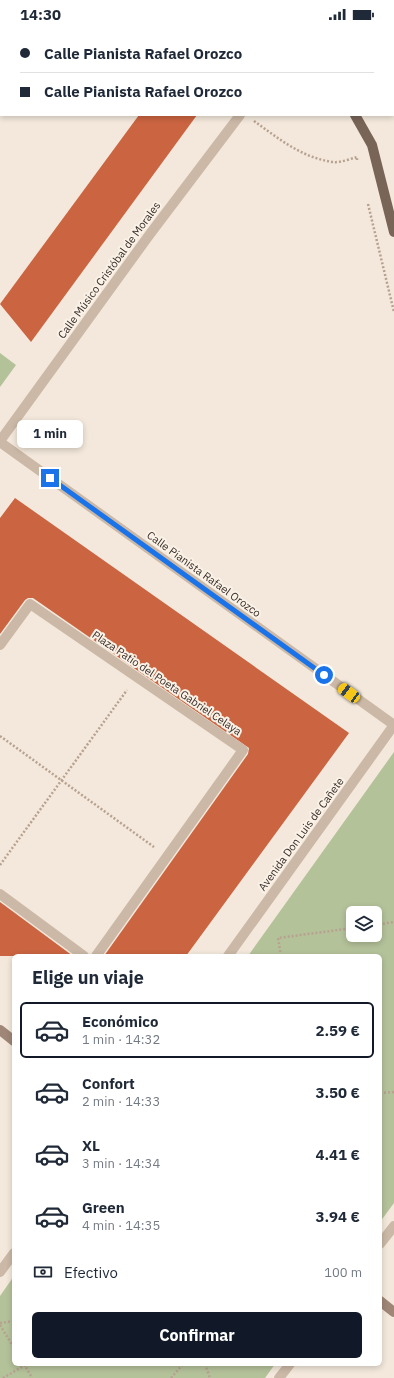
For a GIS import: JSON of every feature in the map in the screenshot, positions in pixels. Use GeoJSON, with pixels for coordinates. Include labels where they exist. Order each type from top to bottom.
{"type":"FeatureCollection","features":[{"type":"Feature","properties":{"kind":"main road"},"geometry":{"type":"LineString","coordinates":[[356,116],[372,145],[394,232]]}},
{"type":"Feature","properties":{"kind":"main road"},"geometry":{"type":"LineString","coordinates":[[0,1030],[12,1039]]}},
{"type":"Feature","properties":{"kind":"main road"},"geometry":{"type":"LineString","coordinates":[[382,1303],[394,1312]]}},
{"type":"Feature","properties":{"kind":"street","name":"Calle Músico Cristóbal de Morales"},"geometry":{"type":"LineString","coordinates":[[0,442],[150,234],[239,116]]}},
{"type":"Feature","properties":{"kind":"street","name":"Calle Pianista Rafael Orozco"},"geometry":{"type":"LineString","coordinates":[[0,442],[394,725]]}},
{"type":"Feature","properties":{"kind":"street","name":"Plaza Patio del Poeta Gabriel Celaya"},"geometry":{"type":"LineString","coordinates":[[0,645],[30,604],[243,750],[97,954]]}},
{"type":"Feature","properties":{"kind":"street","name":"Avenida Don Luis de Cañete"},"geometry":{"type":"LineString","coordinates":[[229,954],[394,725]]}},
{"type":"Feature","properties":{"kind":"street"},"geometry":{"type":"LineString","coordinates":[[0,894],[81,954]]}},
{"type":"Feature","properties":{"kind":"street"},"geometry":{"type":"LineString","coordinates":[[382,1241],[394,1226]]}},
{"type":"Feature","properties":{"kind":"street"},"geometry":{"type":"LineString","coordinates":[[0,1272],[12,1256]]}},
{"type":"Feature","properties":{"kind":"street"},"geometry":{"type":"LineString","coordinates":[[279,1378],[288,1366]]}},
{"type":"Feature","properties":{"kind":"path"},"geometry":{"type":"LineString","coordinates":[[256,122],[278,140],[303,153],[334,162],[357,157],[358,165]]}},
{"type":"Feature","properties":{"kind":"path"},"geometry":{"type":"LineString","coordinates":[[367,202],[394,312]]}},
{"type":"Feature","properties":{"kind":"path"},"geometry":{"type":"LineString","coordinates":[[0,865],[136,677]]}},
{"type":"Feature","properties":{"kind":"path"},"geometry":{"type":"LineString","coordinates":[[0,736],[167,857]]}},
{"type":"Feature","properties":{"kind":"path"},"geometry":{"type":"LineString","coordinates":[[382,923],[394,922]]}},
{"type":"Feature","properties":{"kind":"path"},"geometry":{"type":"LineString","coordinates":[[281,954],[278,938],[346,929]]}},
{"type":"Feature","properties":{"kind":"path"},"geometry":{"type":"LineString","coordinates":[[382,1093],[394,1092]]}},
{"type":"Feature","properties":{"kind":"path"},"geometry":{"type":"LineString","coordinates":[[12,1321],[0,1324],[12,1345]]}},
{"type":"Feature","properties":{"kind":"path"},"geometry":{"type":"LineString","coordinates":[[3,1378],[23,1366]]}},
{"type":"Feature","properties":{"kind":"path"},"geometry":{"type":"LineString","coordinates":[[26,1366],[32,1378]]}},
{"type":"Feature","properties":{"kind":"path"},"geometry":{"type":"LineString","coordinates":[[171,1378],[181,1366]]}},
{"type":"Feature","properties":{"kind":"path"},"geometry":{"type":"LineString","coordinates":[[206,1366],[210,1378]]}},
{"type":"Feature","properties":{"kind":"green space"},"geometry":{"type":"Polygon","coordinates":[[[0,353],[16,365],[0,387],[0,353]]]}},
{"type":"Feature","properties":{"kind":"green space"},"geometry":{"type":"Polygon","coordinates":[[[394,752],[394,1203],[382,1219],[382,954],[249,954],[394,752]]]}},
{"type":"Feature","properties":{"kind":"green space"},"geometry":{"type":"Polygon","coordinates":[[[12,1279],[12,1366],[274,1366],[265,1378],[0,1378],[0,1296],[12,1279]]]}},
{"type":"Feature","properties":{"kind":"building"},"geometry":{"type":"Polygon","coordinates":[[[138,116],[196,116],[31,342],[0,304],[138,116]]]}},
{"type":"Feature","properties":{"kind":"building"},"geometry":{"type":"Polygon","coordinates":[[[15,498],[349,733],[187,954],[105,954],[248,754],[249,748],[33,598],[28,598],[25,600],[0,634],[0,518],[15,498]]]}},
{"type":"Feature","properties":{"kind":"building"},"geometry":{"type":"Polygon","coordinates":[[[0,902],[70,954],[12,954],[12,956],[0,956],[0,902]]]}},
{"type":"Feature","properties":{"kind":"route"},"geometry":{"type":"LineString","coordinates":[[50,478],[324,675]]}}]}
